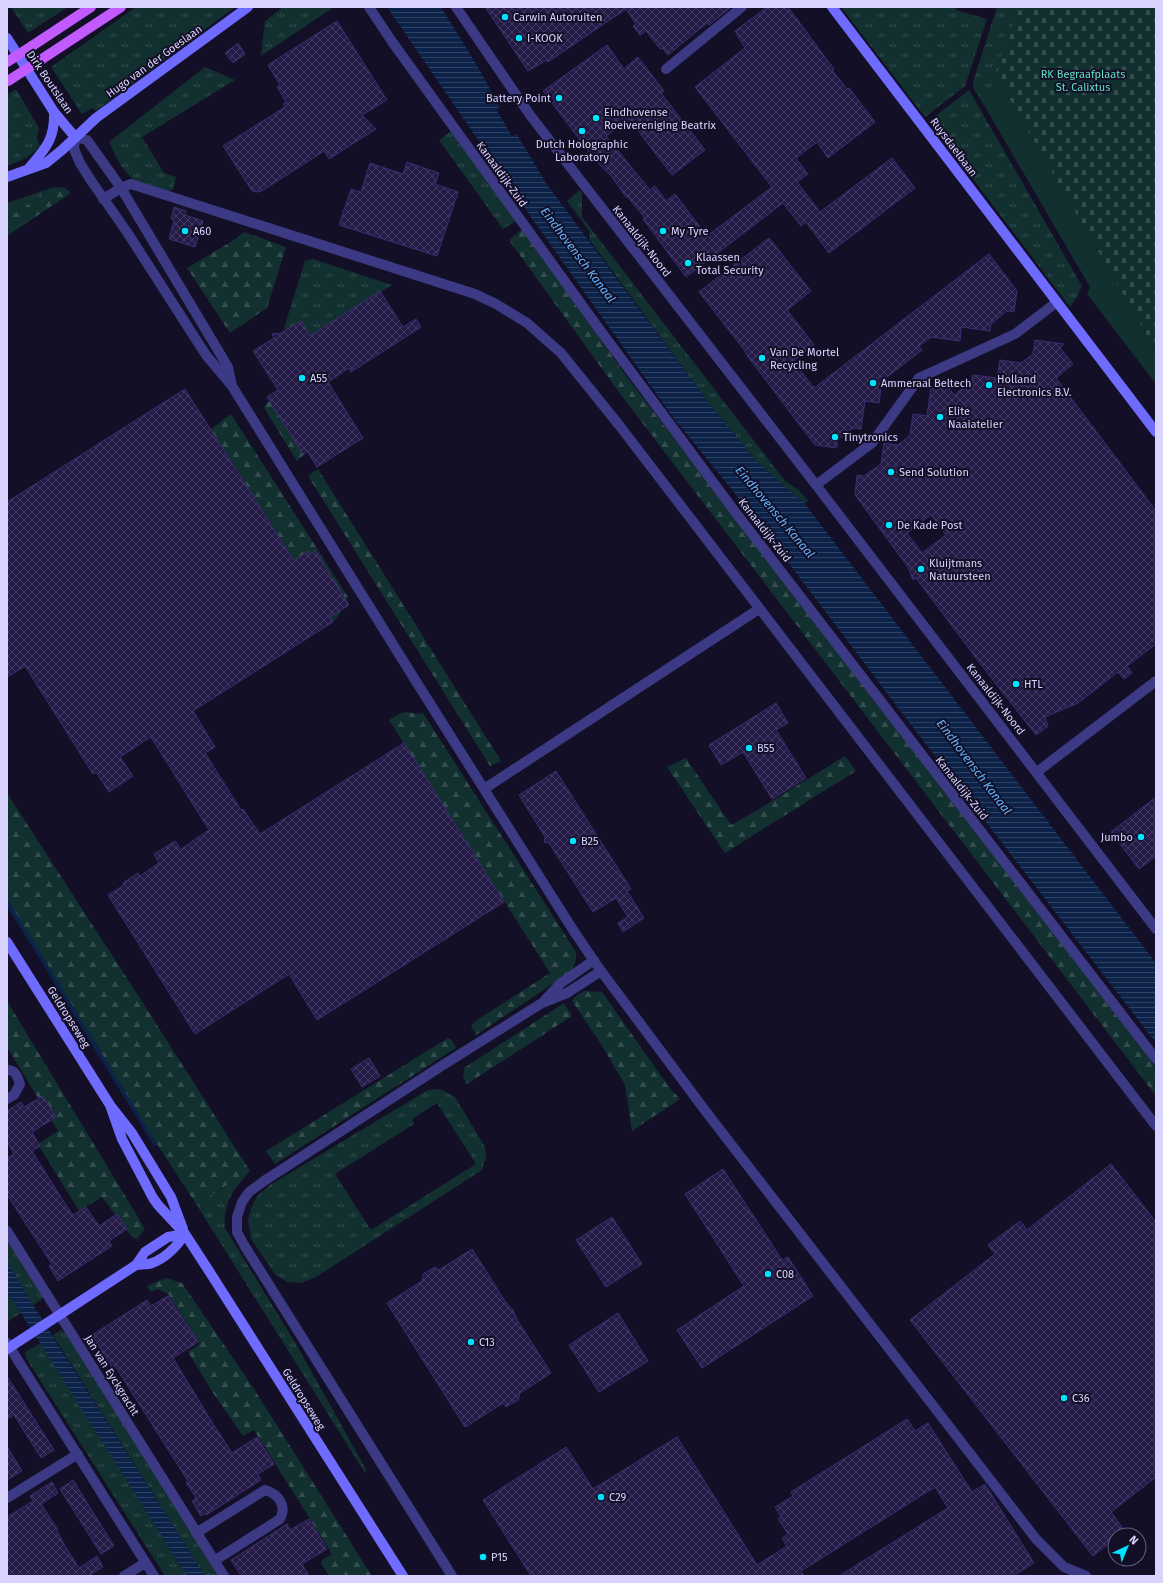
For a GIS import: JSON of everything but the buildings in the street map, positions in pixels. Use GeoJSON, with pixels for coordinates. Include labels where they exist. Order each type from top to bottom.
{"type":"FeatureCollection","features":[{"type":"Feature","properties":{"kind":"main road"},"geometry":{"type":"LineString","coordinates":[[7,62],[90,7]]}},
{"type":"Feature","properties":{"kind":"main road"},"geometry":{"type":"LineString","coordinates":[[8,81],[121,7]]}},
{"type":"Feature","properties":{"kind":"main road","name":"Hugo van der Goeslaan"},"geometry":{"type":"LineString","coordinates":[[7,177],[46,163],[96,118],[248,7]]}},
{"type":"Feature","properties":{"kind":"main road","name":"Ruysdaelbaan"},"geometry":{"type":"LineString","coordinates":[[832,7],[1156,432]]}},
{"type":"Feature","properties":{"kind":"main road","name":"Dirk Boutslaan"},"geometry":{"type":"LineString","coordinates":[[7,38],[54,112],[75,138]]}},
{"type":"Feature","properties":{"kind":"main road","name":"Hugo van der Goeslaan"},"geometry":{"type":"LineString","coordinates":[[28,169],[39,157],[53,135],[54,112]]}},
{"type":"Feature","properties":{"kind":"main road","name":"Geldropseweg"},"geometry":{"type":"LineString","coordinates":[[7,942],[110,1105],[132,1133],[171,1197],[185,1234]]}},
{"type":"Feature","properties":{"kind":"main road","name":"Geldropseweg"},"geometry":{"type":"LineString","coordinates":[[110,1105],[122,1139],[153,1198],[185,1234],[403,1576]]}},
{"type":"Feature","properties":{"kind":"main road"},"geometry":{"type":"LineString","coordinates":[[8,1347],[136,1265],[152,1263],[175,1249],[185,1234]]}},
{"type":"Feature","properties":{"kind":"street","name":"Kanaaldijk-Zuid"},"geometry":{"type":"LineString","coordinates":[[369,7],[597,326],[736,513],[1156,1059]]}},
{"type":"Feature","properties":{"kind":"street","name":"Kanaaldijk-Noord"},"geometry":{"type":"LineString","coordinates":[[456,7],[530,115],[1037,772],[1156,929]]}},
{"type":"Feature","properties":{"kind":"street"},"geometry":{"type":"LineString","coordinates":[[666,69],[742,7]]}},
{"type":"Feature","properties":{"kind":"street"},"geometry":{"type":"LineString","coordinates":[[232,386],[228,367],[159,254],[121,188],[87,140],[75,138],[74,149],[80,163],[103,199],[127,232],[206,355],[232,386],[484,789],[575,933],[601,971],[707,1113],[1036,1539],[1064,1567],[1086,1576]]}},
{"type":"Feature","properties":{"kind":"street"},"geometry":{"type":"LineString","coordinates":[[103,199],[131,184],[475,294],[496,304],[527,323],[560,353],[620,425],[759,609],[1156,1126]]}},
{"type":"Feature","properties":{"kind":"street"},"geometry":{"type":"LineString","coordinates":[[816,485],[872,443],[919,378],[1015,334],[1057,302]]}},
{"type":"Feature","properties":{"kind":"street"},"geometry":{"type":"LineString","coordinates":[[484,789],[759,609]]}},
{"type":"Feature","properties":{"kind":"street"},"geometry":{"type":"LineString","coordinates":[[1037,772],[1156,682]]}},
{"type":"Feature","properties":{"kind":"street"},"geometry":{"type":"LineString","coordinates":[[542,1003],[561,983],[594,960]]}},
{"type":"Feature","properties":{"kind":"street"},"geometry":{"type":"LineString","coordinates":[[452,1576],[244,1245],[237,1232],[237,1217],[242,1202],[249,1192],[264,1181],[542,1003],[567,993],[601,971]]}},
{"type":"Feature","properties":{"kind":"street"},"geometry":{"type":"LineString","coordinates":[[7,1070],[12,1070],[17,1074],[20,1084],[14,1095],[7,1099]]}},
{"type":"Feature","properties":{"kind":"street","name":"Jan van Eyckgracht"},"geometry":{"type":"LineString","coordinates":[[7,1231],[224,1576]]}},
{"type":"Feature","properties":{"kind":"street"},"geometry":{"type":"LineString","coordinates":[[8,1347],[78,1454],[154,1576]]}},
{"type":"Feature","properties":{"kind":"street"},"geometry":{"type":"LineString","coordinates":[[7,1498],[78,1454]]}},
{"type":"Feature","properties":{"kind":"street"},"geometry":{"type":"LineString","coordinates":[[196,1533],[265,1490],[271,1492],[282,1504],[284,1512],[280,1520],[214,1561]]}},
{"type":"Feature","properties":{"kind":"street"},"geometry":{"type":"LineString","coordinates":[[124,1576],[145,1563]]}},
{"type":"Feature","properties":{"kind":"green space"},"geometry":{"type":"Polygon","coordinates":[[[11,7],[68,7],[28,33],[11,7]]]}},
{"type":"Feature","properties":{"kind":"green space"},"geometry":{"type":"Polygon","coordinates":[[[136,7],[235,7],[96,111],[93,108],[82,114],[51,67],[136,7]]]}},
{"type":"Feature","properties":{"kind":"green space"},"geometry":{"type":"Polygon","coordinates":[[[283,7],[334,7],[261,56],[265,21],[283,7]]]}},
{"type":"Feature","properties":{"kind":"green space"},"geometry":{"type":"Polygon","coordinates":[[[841,7],[957,7],[956,10],[987,19],[965,86],[925,117],[841,7]]]}},
{"type":"Feature","properties":{"kind":"green space"},"geometry":{"type":"Polygon","coordinates":[[[997,7],[1020,7],[985,107],[973,87],[973,82],[997,7]]]}},
{"type":"Feature","properties":{"kind":"green space","name":"RK Begraafplaats St. Calixtus"},"geometry":{"type":"Polygon","coordinates":[[[1020,7],[1156,7],[1156,351],[995,74],[1020,7]]]}},
{"type":"Feature","properties":{"kind":"green space"},"geometry":{"type":"Polygon","coordinates":[[[205,67],[235,80],[142,137],[164,173],[176,177],[173,189],[169,191],[133,180],[121,166],[109,142],[205,67]]]}},
{"type":"Feature","properties":{"kind":"green space"},"geometry":{"type":"Polygon","coordinates":[[[995,74],[1156,351],[1156,384],[1087,294],[1090,287],[985,107],[995,74]]]}},
{"type":"Feature","properties":{"kind":"green space"},"geometry":{"type":"Polygon","coordinates":[[[16,89],[39,128],[37,139],[40,146],[29,156],[7,166],[7,95],[16,89]]]}},
{"type":"Feature","properties":{"kind":"green space"},"geometry":{"type":"Polygon","coordinates":[[[969,90],[1082,286],[1070,307],[929,121],[969,90]]]}},
{"type":"Feature","properties":{"kind":"green space"},"geometry":{"type":"Polygon","coordinates":[[[451,131],[516,221],[503,229],[439,140],[451,131]]]}},
{"type":"Feature","properties":{"kind":"green space"},"geometry":{"type":"Polygon","coordinates":[[[54,187],[7,219],[7,203],[54,187]]]}},
{"type":"Feature","properties":{"kind":"green space"},"geometry":{"type":"Polygon","coordinates":[[[54,187],[65,188],[71,193],[7,236],[7,219],[54,187]]]}},
{"type":"Feature","properties":{"kind":"green space"},"geometry":{"type":"Polygon","coordinates":[[[580,190],[582,194],[582,217],[785,481],[799,490],[808,501],[805,504],[757,462],[708,402],[589,239],[590,232],[567,201],[580,190]]]}},
{"type":"Feature","properties":{"kind":"green space"},"geometry":{"type":"Polygon","coordinates":[[[522,229],[630,381],[1156,1067],[1156,1096],[618,391],[509,240],[522,229]]]}},
{"type":"Feature","properties":{"kind":"green space"},"geometry":{"type":"Polygon","coordinates":[[[244,232],[286,247],[267,308],[230,333],[187,268],[234,240],[244,232]]]}},
{"type":"Feature","properties":{"kind":"green space"},"geometry":{"type":"Polygon","coordinates":[[[313,259],[392,285],[310,336],[288,331],[284,328],[305,261],[313,259]]]}},
{"type":"Feature","properties":{"kind":"green space"},"geometry":{"type":"Polygon","coordinates":[[[272,398],[309,450],[297,461],[264,408],[272,398]]]}},
{"type":"Feature","properties":{"kind":"green space"},"geometry":{"type":"Polygon","coordinates":[[[231,414],[348,597],[339,615],[333,622],[211,429],[231,414]]]}},
{"type":"Feature","properties":{"kind":"green space"},"geometry":{"type":"Polygon","coordinates":[[[318,469],[501,761],[490,766],[308,476],[318,469]]]}},
{"type":"Feature","properties":{"kind":"green space"},"geometry":{"type":"Polygon","coordinates":[[[408,712],[417,714],[423,713],[576,952],[576,960],[572,971],[476,1035],[471,1026],[474,1022],[550,973],[389,720],[401,713],[408,712]]]}},
{"type":"Feature","properties":{"kind":"green space"},"geometry":{"type":"Polygon","coordinates":[[[845,756],[856,771],[725,853],[667,767],[686,758],[731,825],[845,756]]]}},
{"type":"Feature","properties":{"kind":"green space"},"geometry":{"type":"Polygon","coordinates":[[[7,793],[250,1171],[196,1204],[7,906],[7,793]]]}},
{"type":"Feature","properties":{"kind":"green space"},"geometry":{"type":"Polygon","coordinates":[[[584,991],[602,992],[669,1087],[680,1099],[632,1131],[625,1085],[601,1044],[572,1001],[576,996],[584,991]]]}},
{"type":"Feature","properties":{"kind":"green space"},"geometry":{"type":"Polygon","coordinates":[[[7,1001],[145,1229],[137,1239],[132,1237],[102,1197],[79,1211],[38,1144],[58,1131],[7,1047],[7,1001]]]}},
{"type":"Feature","properties":{"kind":"green space"},"geometry":{"type":"Polygon","coordinates":[[[564,1003],[572,1016],[467,1084],[463,1077],[464,1068],[564,1003]]]}},
{"type":"Feature","properties":{"kind":"green space"},"geometry":{"type":"Polygon","coordinates":[[[448,1038],[452,1040],[456,1048],[275,1164],[266,1151],[448,1038]]]}},
{"type":"Feature","properties":{"kind":"green space"},"geometry":{"type":"Polygon","coordinates":[[[440,1089],[455,1097],[485,1147],[486,1157],[482,1170],[316,1277],[301,1283],[287,1282],[275,1274],[251,1239],[248,1219],[252,1206],[258,1195],[270,1185],[428,1090],[440,1089]],[[437,1103],[412,1119],[414,1124],[335,1174],[371,1230],[476,1164],[437,1103]]]}},
{"type":"Feature","properties":{"kind":"green space"},"geometry":{"type":"Polygon","coordinates":[[[250,1171],[230,1197],[226,1211],[225,1228],[296,1344],[367,1471],[365,1473],[196,1204],[250,1171]]]}},
{"type":"Feature","properties":{"kind":"green space"},"geometry":{"type":"Polygon","coordinates":[[[7,1239],[43,1297],[33,1305],[7,1262],[7,1239]]]}},
{"type":"Feature","properties":{"kind":"green space"},"geometry":{"type":"Polygon","coordinates":[[[166,1278],[182,1283],[254,1389],[372,1576],[329,1576],[321,1563],[322,1560],[332,1554],[254,1430],[243,1436],[211,1390],[188,1352],[200,1344],[168,1294],[158,1289],[150,1292],[147,1286],[166,1278]]]}},
{"type":"Feature","properties":{"kind":"green space"},"geometry":{"type":"Polygon","coordinates":[[[7,1291],[21,1313],[7,1322],[7,1291]]]}},
{"type":"Feature","properties":{"kind":"green space"},"geometry":{"type":"Polygon","coordinates":[[[61,1330],[67,1335],[221,1576],[205,1576],[53,1335],[61,1330]]]}},
{"type":"Feature","properties":{"kind":"green space"},"geometry":{"type":"Polygon","coordinates":[[[41,1343],[187,1576],[165,1576],[29,1363],[25,1352],[41,1343]]]}},
{"type":"Feature","properties":{"kind":"water","name":"Eindhovensch Kanaal"},"geometry":{"type":"Polygon","coordinates":[[[387,7],[441,7],[546,183],[708,402],[757,462],[805,504],[1156,963],[1156,1043],[899,709],[746,507],[672,416],[531,217],[387,7]]]}},
{"type":"Feature","properties":{"kind":"water"},"geometry":{"type":"Polygon","coordinates":[[[7,1262],[205,1576],[187,1576],[7,1291],[7,1262]]]}},
{"type":"Feature","properties":{"kind":"pier"},"geometry":{"type":"Polygon","coordinates":[[[501,106],[517,133],[512,136],[496,109],[501,106]]]}},
{"type":"Feature","properties":{"kind":"waterway"},"geometry":{"type":"LineString","coordinates":[[7,902],[155,1144]]}},
{"type":"Feature","properties":{"kind":"place","name":"Carwin Autoruiten"},"geometry":{"type":"Point","coordinates":[505,17]}},
{"type":"Feature","properties":{"kind":"place","name":"I-KOOK"},"geometry":{"type":"Point","coordinates":[519,38]}},
{"type":"Feature","properties":{"kind":"place","name":"Battery Point"},"geometry":{"type":"Point","coordinates":[559,98]}},
{"type":"Feature","properties":{"kind":"place","name":"Eindhovense Roeivereniging Beatrix"},"geometry":{"type":"Point","coordinates":[596,118]}},
{"type":"Feature","properties":{"kind":"place","name":"Dutch Holographic Laboratory"},"geometry":{"type":"Point","coordinates":[582,131]}},
{"type":"Feature","properties":{"kind":"place","name":"A60"},"geometry":{"type":"Point","coordinates":[185,231]}},
{"type":"Feature","properties":{"kind":"place","name":"My Tyre"},"geometry":{"type":"Point","coordinates":[663,231]}},
{"type":"Feature","properties":{"kind":"place","name":"Klaassen Total Security"},"geometry":{"type":"Point","coordinates":[688,263]}},
{"type":"Feature","properties":{"kind":"place","name":"Van De Mortel Recycling"},"geometry":{"type":"Point","coordinates":[762,358]}},
{"type":"Feature","properties":{"kind":"place","name":"A55"},"geometry":{"type":"Point","coordinates":[302,378]}},
{"type":"Feature","properties":{"kind":"place","name":"Ammeraal Beltech"},"geometry":{"type":"Point","coordinates":[873,383]}},
{"type":"Feature","properties":{"kind":"place","name":"Holland Electronics B.V."},"geometry":{"type":"Point","coordinates":[989,385]}},
{"type":"Feature","properties":{"kind":"place","name":"Elite Naaiatelier"},"geometry":{"type":"Point","coordinates":[940,417]}},
{"type":"Feature","properties":{"kind":"place","name":"Tinytronics"},"geometry":{"type":"Point","coordinates":[835,437]}},
{"type":"Feature","properties":{"kind":"place","name":"Send Solution"},"geometry":{"type":"Point","coordinates":[891,472]}},
{"type":"Feature","properties":{"kind":"place","name":"De Kade Post"},"geometry":{"type":"Point","coordinates":[889,525]}},
{"type":"Feature","properties":{"kind":"place","name":"Kluijtmans Natuursteen"},"geometry":{"type":"Point","coordinates":[921,569]}},
{"type":"Feature","properties":{"kind":"place","name":"HTL"},"geometry":{"type":"Point","coordinates":[1016,684]}},
{"type":"Feature","properties":{"kind":"place","name":"B55"},"geometry":{"type":"Point","coordinates":[749,748]}},
{"type":"Feature","properties":{"kind":"place","name":"Jumbo"},"geometry":{"type":"Point","coordinates":[1141,837]}},
{"type":"Feature","properties":{"kind":"place","name":"B25"},"geometry":{"type":"Point","coordinates":[573,841]}},
{"type":"Feature","properties":{"kind":"place","name":"C08"},"geometry":{"type":"Point","coordinates":[768,1274]}},
{"type":"Feature","properties":{"kind":"place","name":"C13"},"geometry":{"type":"Point","coordinates":[471,1342]}},
{"type":"Feature","properties":{"kind":"place","name":"C36"},"geometry":{"type":"Point","coordinates":[1064,1398]}},
{"type":"Feature","properties":{"kind":"place","name":"C29"},"geometry":{"type":"Point","coordinates":[601,1497]}},
{"type":"Feature","properties":{"kind":"place","name":"P15"},"geometry":{"type":"Point","coordinates":[483,1557]}}]}
